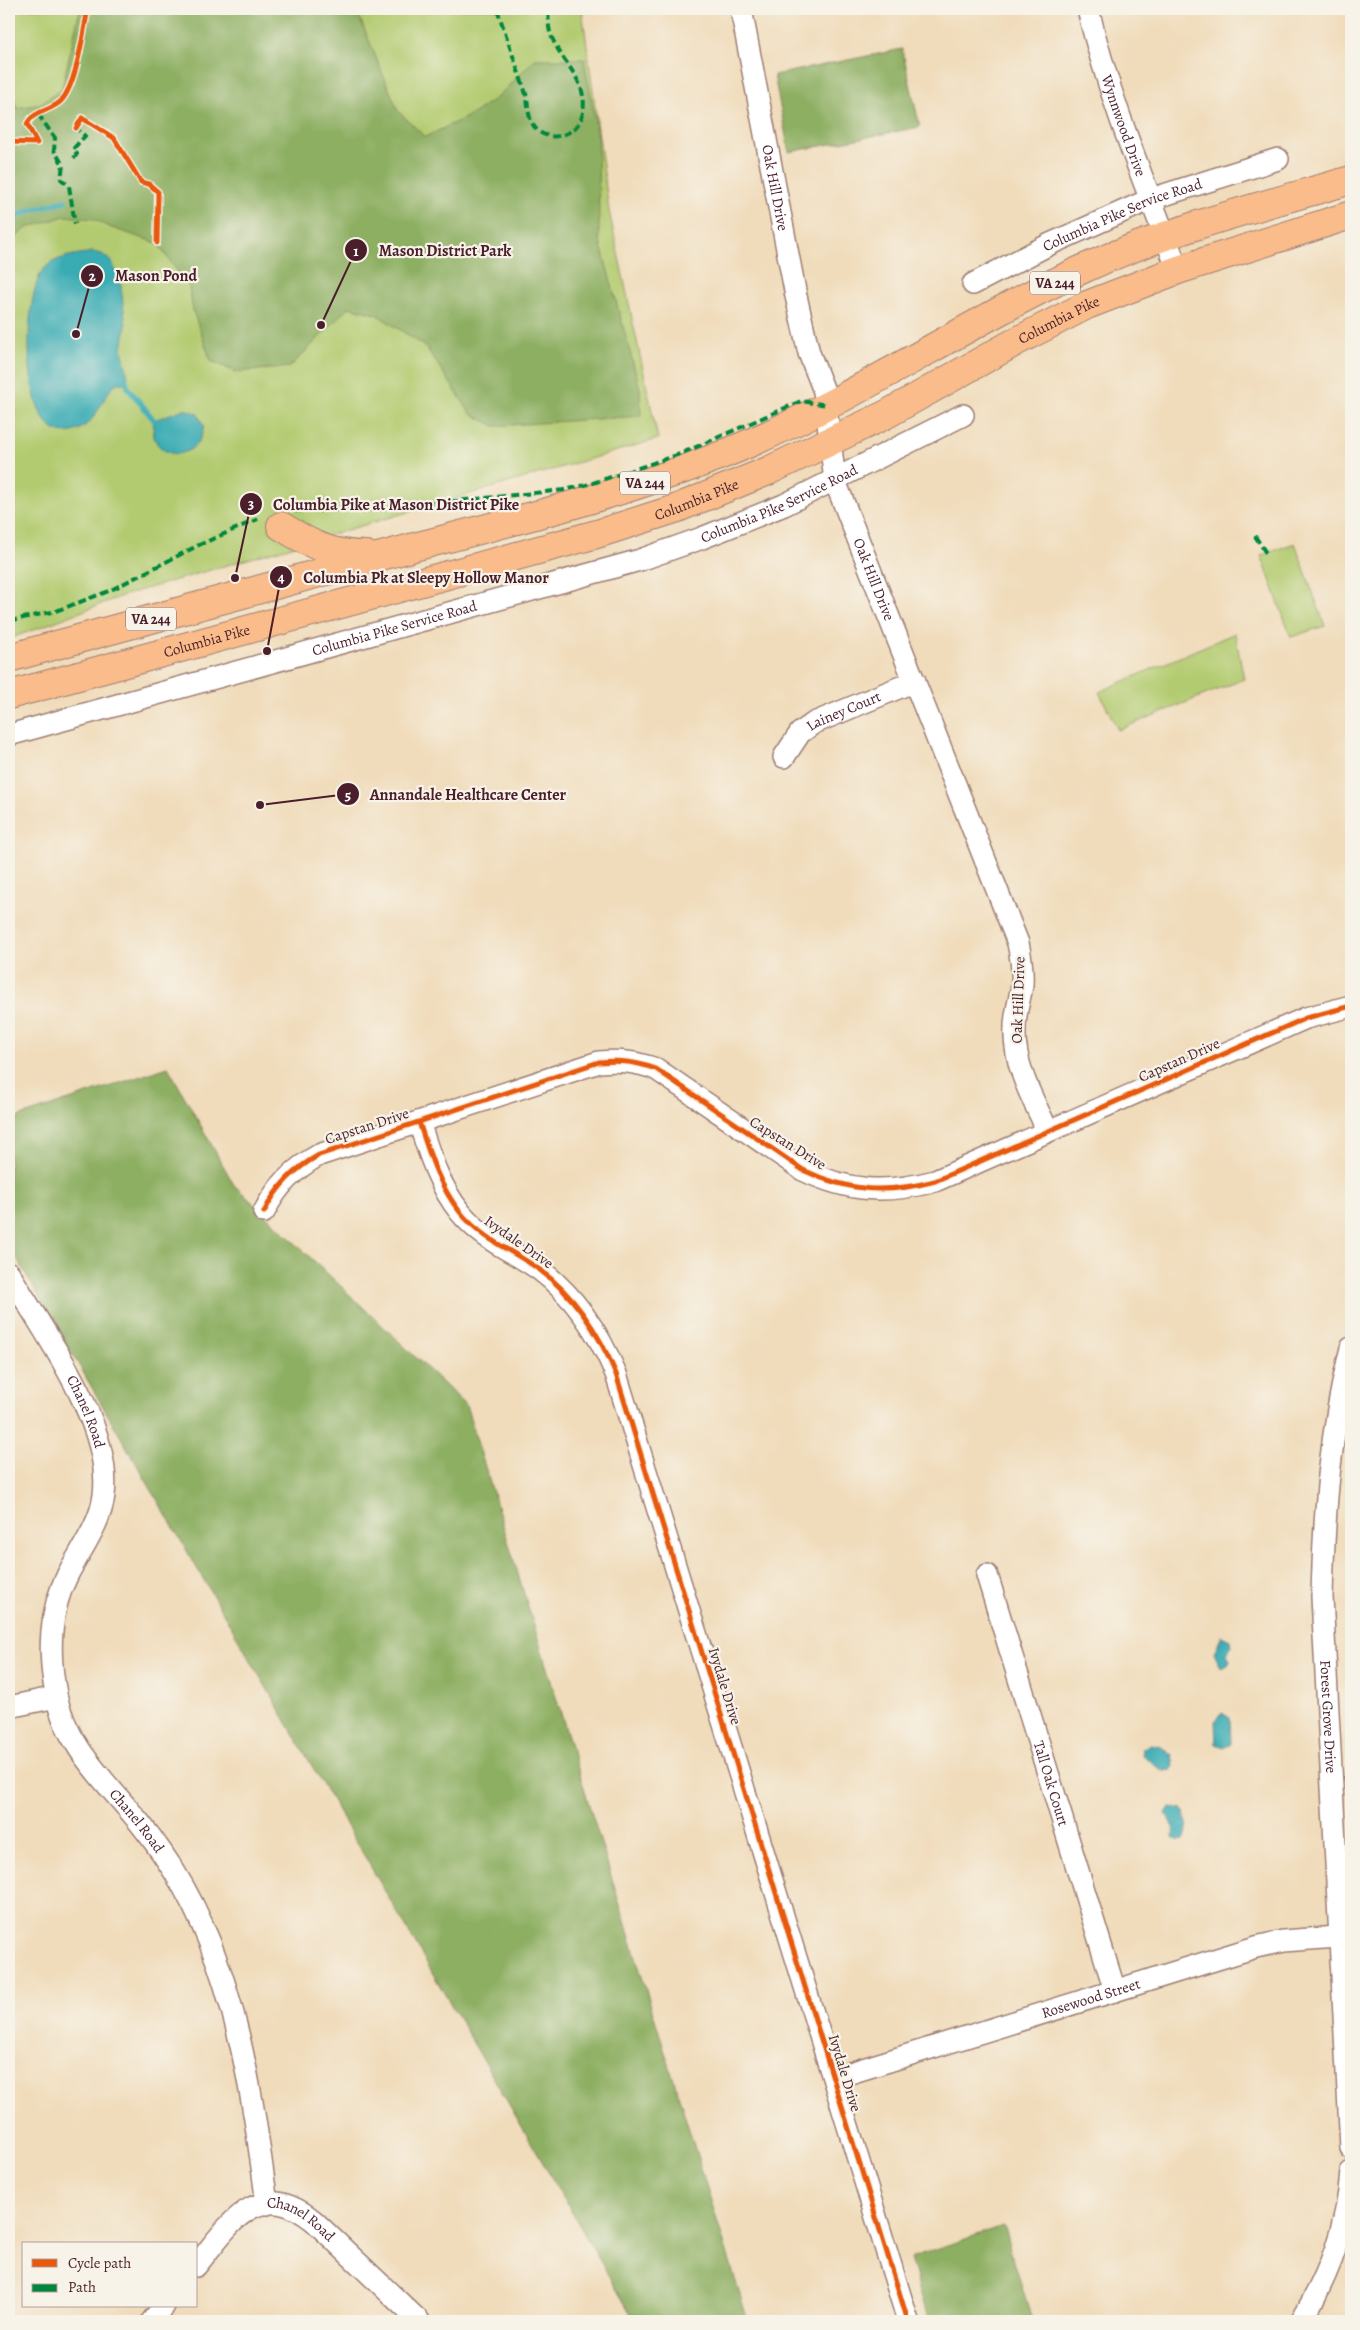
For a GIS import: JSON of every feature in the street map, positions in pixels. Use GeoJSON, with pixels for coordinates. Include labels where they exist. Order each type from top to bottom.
{"type":"FeatureCollection","features":[{"type":"Feature","properties":{"kind":"main road","name":"VA 244"},"geometry":{"type":"LineString","coordinates":[[9,658],[644,483],[720,455],[827,405],[1030,295],[1087,268],[1165,236],[1351,180]]}},
{"type":"Feature","properties":{"kind":"main road","name":"Columbia Pike"},"geometry":{"type":"LineString","coordinates":[[9,695],[597,534],[710,496],[768,471],[885,415],[1017,341],[1087,305],[1178,270],[1351,215]]}},
{"type":"Feature","properties":{"kind":"main road"},"geometry":{"type":"LineString","coordinates":[[281,526],[322,549],[346,555],[390,554]]}},
{"type":"Feature","properties":{"kind":"street","name":"Oak Hill Drive"},"geometry":{"type":"LineString","coordinates":[[741,9],[796,296],[809,353],[824,391],[827,405],[835,481],[1018,943],[1022,964],[1022,985],[1015,1026],[1016,1048],[1020,1067],[1048,1131]]}},
{"type":"Feature","properties":{"kind":"street","name":"Wynnwood Drive"},"geometry":{"type":"LineString","coordinates":[[1088,9],[1099,57],[1110,91],[1178,270]]}},
{"type":"Feature","properties":{"kind":"street","name":"Columbia Pike Service Road"},"geometry":{"type":"LineString","coordinates":[[973,284],[1050,244],[1151,200],[1278,159]]}},
{"type":"Feature","properties":{"kind":"street","name":"Columbia Pike Service Road"},"geometry":{"type":"LineString","coordinates":[[9,735],[640,560],[784,505],[963,415]]}},
{"type":"Feature","properties":{"kind":"street","name":"Lainey Court"},"geometry":{"type":"LineString","coordinates":[[784,757],[800,733],[814,723],[915,681]]}},
{"type":"Feature","properties":{"kind":"street","name":"Capstan Drive"},"geometry":{"type":"LineString","coordinates":[[264,1212],[283,1182],[299,1166],[319,1155],[599,1062],[619,1060],[638,1062],[656,1069],[803,1170],[826,1181],[851,1188],[879,1190],[910,1188],[935,1181],[1306,1018],[1351,1006]]}},
{"type":"Feature","properties":{"kind":"street","name":"Ivydale Drive"},"geometry":{"type":"LineString","coordinates":[[419,1122],[443,1187],[460,1212],[490,1241],[540,1270],[564,1290],[585,1314],[602,1341],[614,1368],[908,2321]]}},
{"type":"Feature","properties":{"kind":"street","name":"Chanel Road"},"geometry":{"type":"LineString","coordinates":[[9,1274],[70,1377],[96,1427],[105,1470],[104,1496],[101,1511],[66,1577],[57,1604],[52,1634],[51,1665],[56,1697],[67,1730],[80,1751],[159,1849],[194,1907],[209,1940],[229,2001],[253,2104],[267,2204],[287,2205],[302,2211],[419,2321]]}},
{"type":"Feature","properties":{"kind":"street","name":"Forest Grove Drive"},"geometry":{"type":"LineString","coordinates":[[1351,1348],[1330,1459],[1323,1532],[1322,1588],[1346,1937],[1351,2148]]}},
{"type":"Feature","properties":{"kind":"street","name":"Tall Oak Court"},"geometry":{"type":"LineString","coordinates":[[987,1575],[1115,1991]]}},
{"type":"Feature","properties":{"kind":"street"},"geometry":{"type":"LineString","coordinates":[[9,1707],[56,1697]]}},
{"type":"Feature","properties":{"kind":"street","name":"Rosewood Street"},"geometry":{"type":"LineString","coordinates":[[834,2078],[1256,1947],[1283,1941],[1346,1937]]}},
{"type":"Feature","properties":{"kind":"street"},"geometry":{"type":"LineString","coordinates":[[1301,2321],[1315,2299],[1339,2241],[1349,2197],[1351,2172]]}},
{"type":"Feature","properties":{"kind":"street"},"geometry":{"type":"LineString","coordinates":[[198,2264],[239,2214],[252,2207],[267,2204]]}},
{"type":"Feature","properties":{"kind":"street"},"geometry":{"type":"LineString","coordinates":[[152,2321],[162,2308]]}},
{"type":"Feature","properties":{"kind":"green space"},"geometry":{"type":"Polygon","coordinates":[[[9,9],[582,9],[609,211],[658,439],[125,595],[9,639],[9,9]]]}},
{"type":"Feature","properties":{"kind":"green space"},"geometry":{"type":"Polygon","coordinates":[[[80,9],[356,9],[398,111],[425,137],[471,115],[495,99],[535,59],[584,59],[598,136],[599,238],[640,389],[641,416],[495,426],[471,414],[426,347],[376,314],[349,307],[290,367],[236,372],[211,361],[193,311],[189,287],[157,243],[112,228],[93,219],[65,216],[27,228],[9,243],[9,69],[16,108],[40,104],[62,89],[80,9]]]}},
{"type":"Feature","properties":{"kind":"green space"},"geometry":{"type":"Polygon","coordinates":[[[902,49],[920,127],[789,152],[774,75],[902,49]]]}},
{"type":"Feature","properties":{"kind":"green space"},"geometry":{"type":"Polygon","coordinates":[[[1295,543],[1325,626],[1291,637],[1261,555],[1295,543]]]}},
{"type":"Feature","properties":{"kind":"green space"},"geometry":{"type":"Polygon","coordinates":[[[1235,633],[1244,679],[1118,730],[1099,692],[1235,633]]]}},
{"type":"Feature","properties":{"kind":"green space"},"geometry":{"type":"Polygon","coordinates":[[[168,1067],[234,1185],[466,1405],[748,2321],[635,2321],[9,1245],[9,1120],[168,1067]]]}},
{"type":"Feature","properties":{"kind":"green space"},"geometry":{"type":"Polygon","coordinates":[[[1003,2226],[1031,2316],[1012,2321],[929,2321],[910,2258],[1003,2226]]]}},
{"type":"Feature","properties":{"kind":"water"},"geometry":{"type":"Polygon","coordinates":[[[92,252],[102,254],[111,261],[120,279],[126,325],[122,349],[128,377],[125,383],[117,383],[111,389],[88,424],[72,432],[55,430],[42,416],[34,394],[30,366],[29,337],[31,309],[36,285],[43,270],[48,265],[59,259],[92,252]]]}},
{"type":"Feature","properties":{"kind":"water"},"geometry":{"type":"Polygon","coordinates":[[[184,409],[197,413],[204,426],[200,439],[192,448],[183,453],[173,453],[164,450],[157,444],[153,433],[154,420],[184,409]]]}},
{"type":"Feature","properties":{"kind":"water"},"geometry":{"type":"Polygon","coordinates":[[[1222,1636],[1230,1640],[1231,1646],[1227,1654],[1230,1660],[1228,1665],[1221,1668],[1214,1652],[1222,1636]]]}},
{"type":"Feature","properties":{"kind":"water"},"geometry":{"type":"Polygon","coordinates":[[[1222,1713],[1230,1718],[1231,1744],[1224,1747],[1216,1744],[1215,1721],[1222,1713]]]}},
{"type":"Feature","properties":{"kind":"water"},"geometry":{"type":"Polygon","coordinates":[[[1151,1744],[1161,1746],[1172,1755],[1174,1767],[1171,1770],[1163,1771],[1142,1755],[1143,1748],[1151,1744]]]}},
{"type":"Feature","properties":{"kind":"water"},"geometry":{"type":"Polygon","coordinates":[[[1170,1807],[1182,1809],[1187,1820],[1184,1840],[1179,1841],[1173,1837],[1174,1830],[1166,1813],[1170,1807]]]}},
{"type":"Feature","properties":{"kind":"waterway"},"geometry":{"type":"LineString","coordinates":[[9,220],[28,211],[65,201]]}},
{"type":"Feature","properties":{"kind":"waterway"},"geometry":{"type":"LineString","coordinates":[[126,380],[128,388],[154,420]]}},
{"type":"Feature","properties":{"kind":"marked path"},"geometry":{"type":"LineString","coordinates":[[497,9],[527,97],[532,123],[545,135],[561,136],[575,127],[580,120],[584,100],[577,80],[559,52],[550,32],[548,9]]}},
{"type":"Feature","properties":{"kind":"marked path"},"geometry":{"type":"LineString","coordinates":[[38,114],[55,138],[54,150],[63,165],[61,179],[69,186],[75,224]]}},
{"type":"Feature","properties":{"kind":"marked path"},"geometry":{"type":"LineString","coordinates":[[74,158],[77,154],[73,149],[85,136],[78,130]]}},
{"type":"Feature","properties":{"kind":"marked path"},"geometry":{"type":"LineString","coordinates":[[294,511],[377,509],[564,490],[590,484],[680,454],[801,401],[827,405]]}},
{"type":"Feature","properties":{"kind":"marked path"},"geometry":{"type":"LineString","coordinates":[[9,621],[56,611],[109,591],[199,545],[258,519]]}},
{"type":"Feature","properties":{"kind":"marked path"},"geometry":{"type":"LineString","coordinates":[[1255,536],[1266,553]]}},
{"type":"Feature","properties":{"kind":"cycle path"},"geometry":{"type":"LineString","coordinates":[[9,142],[37,143],[27,124],[33,116],[57,104],[67,93],[75,70],[88,9]]}},
{"type":"Feature","properties":{"kind":"cycle path"},"geometry":{"type":"LineString","coordinates":[[76,128],[82,118],[114,138],[141,182],[149,184],[158,192],[157,243]]}},
{"type":"Feature","properties":{"kind":"cycle path"},"geometry":{"type":"LineString","coordinates":[[264,1212],[287,1179],[319,1155],[599,1062],[607,1061],[628,1062],[656,1069],[803,1170],[820,1177],[836,1183],[868,1189],[900,1188],[917,1185],[935,1181],[1306,1018],[1351,1006]]}},
{"type":"Feature","properties":{"kind":"cycle path"},"geometry":{"type":"LineString","coordinates":[[419,1122],[440,1180],[460,1212],[479,1231],[540,1270],[565,1292],[594,1330],[616,1374],[908,2321]]}},
{"type":"Feature","properties":{"kind":"place","name":"Mason District Park"},"geometry":{"type":"Point","coordinates":[321,325]}},
{"type":"Feature","properties":{"kind":"place","name":"Mason Pond"},"geometry":{"type":"Point","coordinates":[76,334]}},
{"type":"Feature","properties":{"kind":"place","name":"Columbia Pike at Mason District Pike"},"geometry":{"type":"Point","coordinates":[235,578]}},
{"type":"Feature","properties":{"kind":"place","name":"Columbia Pk at Sleepy Hollow Manor"},"geometry":{"type":"Point","coordinates":[267,651]}},
{"type":"Feature","properties":{"kind":"place","name":"Annandale Healthcare Center"},"geometry":{"type":"Point","coordinates":[260,805]}}]}
